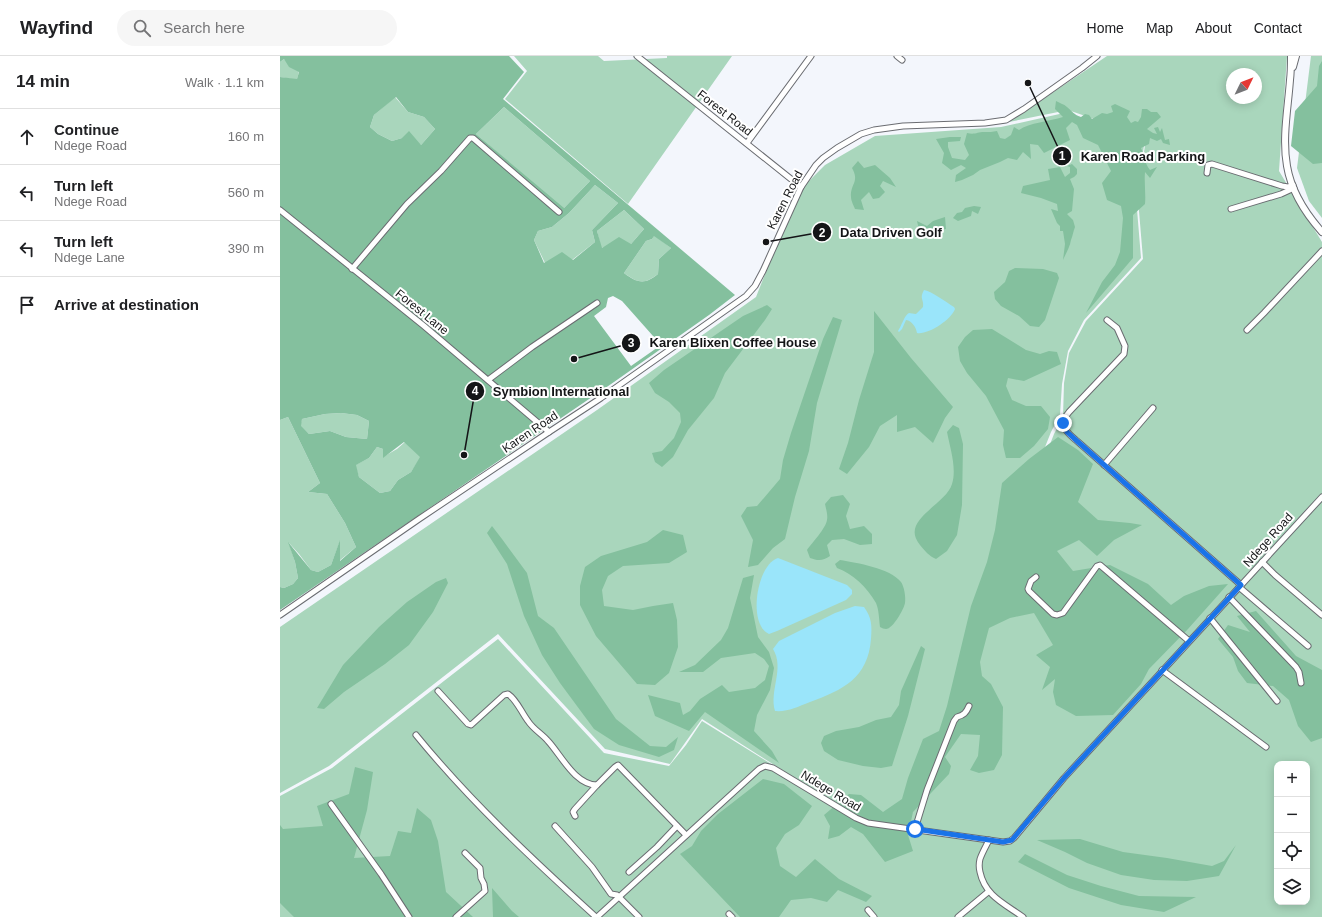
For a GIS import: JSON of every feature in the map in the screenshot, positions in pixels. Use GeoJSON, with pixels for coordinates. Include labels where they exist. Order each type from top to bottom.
{"type":"FeatureCollection","features":[{"type":"Feature","properties":{"kind":"main road"},"geometry":{"type":"LineString","coordinates":[[1291,56],[1291,78],[1285,134],[1287,167],[1298,198],[1320,226],[1322,232]]}},
{"type":"Feature","properties":{"kind":"main road"},"geometry":{"type":"LineString","coordinates":[[1291,78],[1296,56]]}},
{"type":"Feature","properties":{"kind":"street","name":"Forest Road"},"geometry":{"type":"LineString","coordinates":[[637,56],[748,143],[789,179],[801,187]]}},
{"type":"Feature","properties":{"kind":"street"},"geometry":{"type":"LineString","coordinates":[[748,143],[811,56]]}},
{"type":"Feature","properties":{"kind":"street"},"geometry":{"type":"LineString","coordinates":[[897,56],[902,60]]}},
{"type":"Feature","properties":{"kind":"street","name":"Karen Road"},"geometry":{"type":"LineString","coordinates":[[280,615],[412,524],[601,398],[746,296],[755,286],[763,271],[801,187],[809,173],[823,158],[844,143],[866,132],[903,126],[985,124],[1006,120],[1024,109],[1097,56]]}},
{"type":"Feature","properties":{"kind":"street"},"geometry":{"type":"LineString","coordinates":[[352,269],[407,204],[441,171],[470,138],[473,138],[480,143],[559,212]]}},
{"type":"Feature","properties":{"kind":"street"},"geometry":{"type":"LineString","coordinates":[[1207,173],[1208,165],[1212,164],[1282,186],[1293,187]]}},
{"type":"Feature","properties":{"kind":"street"},"geometry":{"type":"LineString","coordinates":[[1231,210],[1281,194],[1293,187]]}},
{"type":"Feature","properties":{"kind":"street","name":"Forest Lane"},"geometry":{"type":"LineString","coordinates":[[280,210],[424,326],[549,432]]}},
{"type":"Feature","properties":{"kind":"street"},"geometry":{"type":"LineString","coordinates":[[1247,330],[1322,251]]}},
{"type":"Feature","properties":{"kind":"street"},"geometry":{"type":"LineString","coordinates":[[488,380],[532,347],[597,303]]}},
{"type":"Feature","properties":{"kind":"street"},"geometry":{"type":"LineString","coordinates":[[1108,320],[1117,328],[1125,346],[1124,354],[1064,418],[1063,423],[1067,432],[1308,646]]}},
{"type":"Feature","properties":{"kind":"street"},"geometry":{"type":"LineString","coordinates":[[1104,465],[1153,408]]}},
{"type":"Feature","properties":{"kind":"street","name":"Ndege Road"},"geometry":{"type":"LineString","coordinates":[[596,917],[759,769],[765,766],[773,768],[868,823],[1003,842],[1012,840],[1064,778],[1322,497]]}},
{"type":"Feature","properties":{"kind":"street"},"geometry":{"type":"LineString","coordinates":[[1262,562],[1322,615]]}},
{"type":"Feature","properties":{"kind":"street"},"geometry":{"type":"LineString","coordinates":[[1036,577],[1031,581],[1028,589],[1029,591],[1053,614],[1057,615],[1063,612],[1097,566],[1100,565],[1189,641]]}},
{"type":"Feature","properties":{"kind":"street"},"geometry":{"type":"LineString","coordinates":[[1229,597],[1296,667],[1299,672],[1301,683]]}},
{"type":"Feature","properties":{"kind":"street"},"geometry":{"type":"LineString","coordinates":[[1210,618],[1277,701]]}},
{"type":"Feature","properties":{"kind":"street"},"geometry":{"type":"LineString","coordinates":[[1162,670],[1266,747]]}},
{"type":"Feature","properties":{"kind":"street"},"geometry":{"type":"LineString","coordinates":[[438,691],[468,724],[471,725],[504,695],[508,694],[513,698],[530,724],[548,741],[576,775],[587,783],[597,784]]}},
{"type":"Feature","properties":{"kind":"street"},"geometry":{"type":"LineString","coordinates":[[915,829],[927,790],[954,720],[966,713],[969,706]]}},
{"type":"Feature","properties":{"kind":"street"},"geometry":{"type":"LineString","coordinates":[[416,735],[442,766],[535,862],[596,917]]}},
{"type":"Feature","properties":{"kind":"street"},"geometry":{"type":"LineString","coordinates":[[575,816],[573,812],[575,809],[597,784],[615,766],[618,766],[686,835]]}},
{"type":"Feature","properties":{"kind":"street"},"geometry":{"type":"LineString","coordinates":[[330,804],[381,874],[409,917]]}},
{"type":"Feature","properties":{"kind":"street"},"geometry":{"type":"LineString","coordinates":[[555,826],[592,867],[611,894],[617,895],[639,917]]}},
{"type":"Feature","properties":{"kind":"street"},"geometry":{"type":"LineString","coordinates":[[629,872],[662,843],[677,826]]}},
{"type":"Feature","properties":{"kind":"street"},"geometry":{"type":"LineString","coordinates":[[989,840],[980,860],[979,868],[984,884],[988,892],[1023,917]]}},
{"type":"Feature","properties":{"kind":"street"},"geometry":{"type":"LineString","coordinates":[[456,917],[485,891],[484,884],[480,878],[480,868],[465,853]]}},
{"type":"Feature","properties":{"kind":"street"},"geometry":{"type":"LineString","coordinates":[[958,917],[988,892]]}},
{"type":"Feature","properties":{"kind":"street"},"geometry":{"type":"LineString","coordinates":[[868,910],[874,917]]}},
{"type":"Feature","properties":{"kind":"green space"},"geometry":{"type":"Polygon","coordinates":[[[280,56],[509,56],[524,72],[503,99],[735,295],[614,382],[280,610],[280,587],[284,588],[293,584],[298,578],[295,562],[288,542],[311,570],[318,572],[331,565],[340,540],[340,561],[356,547],[345,523],[327,494],[308,492],[320,483],[288,417],[280,420],[280,77],[297,79],[299,72],[289,67],[284,59],[280,62],[280,56]],[[396,97],[374,115],[370,127],[378,134],[392,141],[402,138],[409,131],[421,145],[435,129],[424,117],[408,112],[396,97]],[[504,107],[476,134],[564,208],[590,181],[504,107]],[[595,185],[569,213],[552,227],[538,231],[534,240],[544,263],[562,252],[573,260],[595,242],[592,230],[618,203],[595,185]],[[624,210],[597,231],[602,248],[619,237],[631,244],[644,229],[624,210]],[[654,236],[652,239],[646,241],[624,273],[637,281],[649,280],[658,274],[659,259],[671,248],[654,236]],[[613,296],[608,298],[606,307],[594,316],[631,366],[661,345],[622,301],[613,296]],[[341,413],[325,414],[302,419],[301,426],[309,434],[330,431],[346,437],[367,439],[369,421],[357,415],[341,413]],[[404,442],[383,458],[383,449],[377,447],[369,458],[356,465],[359,477],[380,493],[390,491],[398,480],[411,472],[420,457],[404,442]]]}},
{"type":"Feature","properties":{"kind":"green space"},"geometry":{"type":"Polygon","coordinates":[[[514,56],[598,56],[604,61],[667,58],[667,56],[732,56],[628,204],[505,99],[527,71],[514,56]]]}},
{"type":"Feature","properties":{"kind":"green space"},"geometry":{"type":"Polygon","coordinates":[[[1107,56],[1287,56],[1279,171],[1322,242],[1322,917],[280,917],[280,796],[332,768],[498,639],[604,753],[669,766],[686,745],[702,721],[842,808],[702,719],[670,764],[605,749],[498,634],[329,766],[280,793],[280,627],[597,410],[756,297],[796,196],[825,165],[875,136],[1001,127],[1064,113],[1145,139],[1136,197],[1141,258],[1084,320],[1068,351],[1062,384],[1060,415],[1051,432],[980,610],[952,726],[905,825],[863,818],[851,813],[863,820],[906,826],[953,726],[985,611],[1054,434],[1063,417],[1064,383],[1069,353],[1086,321],[1143,259],[1138,199],[1146,137],[1068,110],[1009,122],[1107,56]]]}},
{"type":"Feature","properties":{"kind":"green space"},"geometry":{"type":"Polygon","coordinates":[[[1311,56],[1322,56],[1322,218],[1309,201],[1297,168],[1311,56]]]}},
{"type":"Feature","properties":{"kind":"green space"},"geometry":{"type":"Polygon","coordinates":[[[284,59],[299,71],[297,80],[280,77],[280,62],[284,59]]]}},
{"type":"Feature","properties":{"kind":"green space"},"geometry":{"type":"Polygon","coordinates":[[[1322,61],[1322,163],[1313,164],[1291,146],[1295,111],[1317,86],[1319,66],[1322,61]]]}},
{"type":"Feature","properties":{"kind":"green space"},"geometry":{"type":"Polygon","coordinates":[[[395,97],[408,112],[424,117],[435,129],[421,145],[402,138],[392,141],[378,134],[370,127],[374,115],[395,97]]]}},
{"type":"Feature","properties":{"kind":"green space"},"geometry":{"type":"Polygon","coordinates":[[[1056,101],[1066,106],[1078,116],[1081,117],[1085,114],[1089,115],[1092,119],[1102,113],[1107,114],[1113,112],[1111,106],[1115,104],[1130,111],[1127,117],[1131,123],[1135,121],[1138,122],[1141,117],[1142,109],[1157,112],[1161,117],[1147,129],[1157,134],[1154,128],[1158,127],[1160,132],[1162,128],[1165,140],[1169,139],[1170,145],[1163,143],[1161,139],[1157,141],[1150,138],[1149,144],[1141,148],[1150,170],[1157,167],[1150,178],[1145,172],[1145,204],[1133,215],[1133,258],[1086,313],[1102,282],[1115,265],[1120,252],[1123,218],[1121,206],[1107,200],[1102,183],[1111,171],[1098,145],[1083,138],[1077,125],[1072,122],[1066,128],[1070,140],[1044,153],[1038,145],[1030,144],[1031,159],[1023,152],[1017,160],[1008,158],[955,182],[956,175],[966,168],[961,165],[951,170],[942,163],[944,153],[936,139],[961,137],[960,141],[948,142],[948,147],[952,158],[965,160],[969,155],[964,144],[967,133],[974,134],[997,131],[1000,138],[1005,139],[1011,135],[1014,127],[1019,130],[1034,124],[1063,117],[1055,109],[1056,101]]]}},
{"type":"Feature","properties":{"kind":"green space"},"geometry":{"type":"Polygon","coordinates":[[[504,107],[590,181],[563,209],[476,134],[504,107]]]}},
{"type":"Feature","properties":{"kind":"green space"},"geometry":{"type":"Polygon","coordinates":[[[858,161],[864,168],[875,165],[890,178],[896,187],[883,181],[880,186],[885,192],[879,198],[873,199],[869,192],[861,200],[864,210],[855,209],[851,199],[851,193],[855,180],[852,168],[858,161]]]}},
{"type":"Feature","properties":{"kind":"green space"},"geometry":{"type":"Polygon","coordinates":[[[1072,164],[1077,169],[1077,174],[1070,179],[1074,189],[1072,211],[1067,214],[1073,220],[1075,227],[1070,245],[1063,260],[1065,244],[1063,231],[1060,231],[1060,226],[1057,223],[1051,209],[1058,211],[1057,204],[1021,193],[1023,186],[1050,180],[1048,169],[1060,167],[1065,177],[1070,173],[1070,167],[1067,166],[1072,164]]]}},
{"type":"Feature","properties":{"kind":"green space"},"geometry":{"type":"Polygon","coordinates":[[[595,185],[618,203],[592,230],[595,242],[572,260],[545,263],[534,240],[538,231],[552,227],[569,213],[595,185]]]}},
{"type":"Feature","properties":{"kind":"green space"},"geometry":{"type":"Polygon","coordinates":[[[974,206],[981,207],[978,214],[972,211],[971,216],[958,221],[953,218],[957,213],[962,212],[965,208],[974,206]]]}},
{"type":"Feature","properties":{"kind":"green space"},"geometry":{"type":"Polygon","coordinates":[[[624,210],[644,229],[631,244],[601,248],[597,231],[624,210]]]}},
{"type":"Feature","properties":{"kind":"green space"},"geometry":{"type":"Polygon","coordinates":[[[945,217],[946,229],[920,234],[917,221],[927,226],[933,221],[945,217]]]}},
{"type":"Feature","properties":{"kind":"green space"},"geometry":{"type":"Polygon","coordinates":[[[654,235],[671,248],[659,259],[658,274],[649,280],[637,281],[624,273],[646,241],[652,239],[654,235]]]}},
{"type":"Feature","properties":{"kind":"green space"},"geometry":{"type":"Polygon","coordinates":[[[1015,268],[1043,269],[1057,273],[1059,278],[1045,320],[1039,327],[1030,326],[1019,316],[1001,306],[995,299],[994,292],[1005,282],[1009,271],[1015,268]]]}},
{"type":"Feature","properties":{"kind":"green space"},"geometry":{"type":"Polygon","coordinates":[[[767,305],[772,309],[765,320],[725,373],[714,398],[688,430],[673,457],[662,467],[655,462],[652,453],[662,451],[674,438],[681,422],[680,413],[669,402],[655,393],[649,383],[664,370],[743,316],[767,305]]]}},
{"type":"Feature","properties":{"kind":"green space"},"geometry":{"type":"Polygon","coordinates":[[[874,311],[911,358],[953,407],[945,418],[933,443],[915,427],[897,432],[897,415],[880,426],[869,447],[847,474],[839,469],[874,352],[874,311]]]}},
{"type":"Feature","properties":{"kind":"green space"},"geometry":{"type":"Polygon","coordinates":[[[833,317],[842,320],[817,403],[809,451],[795,497],[785,539],[773,548],[758,565],[748,567],[753,540],[741,516],[747,507],[757,506],[780,479],[783,460],[791,433],[823,339],[833,317]]]}},
{"type":"Feature","properties":{"kind":"green space"},"geometry":{"type":"Polygon","coordinates":[[[992,329],[1026,350],[1040,354],[1049,351],[1057,352],[1061,364],[1024,381],[1008,378],[1006,386],[1012,400],[1026,406],[1041,406],[1050,417],[1048,429],[1034,446],[1020,458],[1006,458],[1003,445],[1004,430],[986,396],[967,373],[960,361],[958,347],[965,337],[973,330],[992,329]]]}},
{"type":"Feature","properties":{"kind":"green space"},"geometry":{"type":"Polygon","coordinates":[[[341,413],[357,415],[369,421],[367,439],[346,437],[330,431],[309,434],[300,426],[302,419],[325,414],[341,413]]]}},
{"type":"Feature","properties":{"kind":"green space"},"geometry":{"type":"Polygon","coordinates":[[[288,417],[320,483],[308,492],[327,494],[345,523],[356,547],[339,561],[340,541],[331,565],[318,572],[311,570],[289,543],[298,578],[293,584],[284,588],[280,587],[280,420],[288,417]]]}},
{"type":"Feature","properties":{"kind":"green space"},"geometry":{"type":"Polygon","coordinates":[[[953,425],[959,428],[963,444],[962,505],[957,535],[947,551],[936,559],[929,555],[920,545],[915,536],[915,528],[919,520],[948,492],[952,484],[954,471],[947,432],[953,425]]]}},
{"type":"Feature","properties":{"kind":"green space"},"geometry":{"type":"Polygon","coordinates":[[[1058,437],[1078,450],[1093,464],[1078,502],[1098,520],[1142,525],[1114,540],[1097,556],[1079,540],[1057,551],[1073,571],[1110,565],[1148,584],[1171,605],[1184,596],[1209,586],[1228,584],[1188,629],[1149,669],[1141,684],[1113,715],[1076,716],[1056,705],[1053,692],[1055,679],[1042,690],[1050,667],[1036,655],[1053,645],[1034,613],[1010,618],[989,628],[980,662],[982,676],[991,684],[1003,707],[1002,755],[994,770],[979,773],[970,770],[978,756],[980,735],[961,734],[945,757],[951,766],[949,774],[913,812],[908,835],[913,851],[885,862],[863,834],[851,827],[839,836],[828,839],[830,826],[824,815],[849,794],[861,795],[883,812],[902,799],[908,778],[923,739],[939,731],[947,706],[971,606],[987,562],[995,530],[1002,483],[1029,459],[1058,437]]]}},
{"type":"Feature","properties":{"kind":"green space"},"geometry":{"type":"Polygon","coordinates":[[[405,442],[421,457],[411,472],[398,480],[390,491],[380,493],[359,477],[355,465],[369,458],[377,447],[383,449],[383,457],[397,449],[405,442]]]}},
{"type":"Feature","properties":{"kind":"green space"},"geometry":{"type":"Polygon","coordinates":[[[843,495],[850,504],[846,516],[850,529],[864,526],[872,534],[872,544],[860,545],[844,539],[832,540],[827,545],[830,556],[820,560],[810,558],[807,550],[822,531],[827,520],[825,504],[831,497],[843,495]]]}},
{"type":"Feature","properties":{"kind":"green space"},"geometry":{"type":"Polygon","coordinates":[[[492,526],[527,573],[538,616],[554,628],[616,719],[650,746],[666,747],[678,737],[674,750],[659,757],[619,745],[594,729],[560,683],[542,655],[524,616],[507,564],[487,533],[492,526]]]}},
{"type":"Feature","properties":{"kind":"green space"},"geometry":{"type":"Polygon","coordinates":[[[663,530],[683,535],[687,552],[669,563],[623,566],[608,576],[602,590],[604,606],[633,610],[673,603],[677,620],[678,647],[669,673],[655,685],[637,684],[596,636],[580,605],[580,586],[585,567],[601,556],[647,542],[663,530]]]}},
{"type":"Feature","properties":{"kind":"green space"},"geometry":{"type":"Polygon","coordinates":[[[840,560],[881,570],[896,577],[901,582],[903,586],[905,603],[903,610],[892,626],[885,629],[880,627],[876,603],[854,577],[837,568],[835,564],[840,560]]]}},
{"type":"Feature","properties":{"kind":"green space"},"geometry":{"type":"Polygon","coordinates":[[[754,575],[750,598],[758,637],[769,652],[774,668],[770,690],[757,715],[754,731],[772,751],[779,763],[705,712],[689,731],[655,716],[648,695],[680,703],[683,715],[690,711],[700,699],[722,685],[729,692],[755,688],[765,680],[769,666],[764,659],[755,653],[721,658],[703,672],[679,672],[695,665],[721,640],[728,628],[743,578],[754,575]]]}},
{"type":"Feature","properties":{"kind":"green space"},"geometry":{"type":"Polygon","coordinates":[[[446,578],[448,583],[433,612],[409,645],[385,664],[344,692],[324,709],[317,708],[343,665],[379,627],[407,602],[436,582],[446,578]]]}},
{"type":"Feature","properties":{"kind":"green space"},"geometry":{"type":"Polygon","coordinates":[[[1256,611],[1296,656],[1322,670],[1322,738],[1311,742],[1298,726],[1289,700],[1273,686],[1247,683],[1238,671],[1233,657],[1218,639],[1228,625],[1250,632],[1237,616],[1256,611]]]}},
{"type":"Feature","properties":{"kind":"green space"},"geometry":{"type":"Polygon","coordinates":[[[921,646],[925,649],[908,716],[892,766],[881,768],[863,766],[838,760],[824,751],[821,743],[824,736],[836,731],[859,727],[876,720],[891,717],[899,705],[901,691],[921,646]]]}},
{"type":"Feature","properties":{"kind":"green space"},"geometry":{"type":"Polygon","coordinates":[[[355,767],[373,772],[367,810],[354,858],[390,856],[398,831],[411,833],[417,808],[431,820],[438,841],[446,892],[473,917],[294,917],[280,903],[280,825],[283,829],[323,826],[317,806],[349,794],[355,767]]]}},
{"type":"Feature","properties":{"kind":"green space"},"geometry":{"type":"Polygon","coordinates":[[[763,779],[784,784],[812,806],[799,825],[785,834],[776,848],[780,866],[796,877],[815,859],[839,879],[872,896],[866,902],[838,890],[827,902],[811,898],[791,900],[779,917],[740,917],[680,854],[692,846],[701,831],[718,814],[763,779]]]}},
{"type":"Feature","properties":{"kind":"green space"},"geometry":{"type":"Polygon","coordinates":[[[1080,839],[1123,852],[1212,866],[1224,861],[1236,845],[1219,876],[1187,881],[1154,880],[1121,875],[1087,863],[1037,840],[1080,839]]]}},
{"type":"Feature","properties":{"kind":"green space"},"geometry":{"type":"Polygon","coordinates":[[[1025,854],[1067,875],[1139,896],[1196,897],[1164,912],[1121,905],[1069,888],[1018,862],[1025,854]]]}},
{"type":"Feature","properties":{"kind":"green space"},"geometry":{"type":"Polygon","coordinates":[[[492,888],[512,911],[519,917],[493,917],[492,888]]]}},
{"type":"Feature","properties":{"kind":"water"},"geometry":{"type":"Polygon","coordinates":[[[924,290],[954,307],[955,309],[953,313],[939,326],[927,332],[917,333],[913,325],[906,320],[899,332],[898,331],[908,314],[916,314],[923,307],[922,297],[924,290]]]}},
{"type":"Feature","properties":{"kind":"water"},"geometry":{"type":"Polygon","coordinates":[[[778,558],[847,585],[852,590],[852,594],[846,600],[769,634],[762,628],[758,619],[757,594],[765,571],[771,563],[778,558]]]}},
{"type":"Feature","properties":{"kind":"water"},"geometry":{"type":"Polygon","coordinates":[[[855,606],[864,607],[869,615],[871,626],[869,652],[865,664],[859,673],[852,681],[833,693],[792,709],[775,711],[774,695],[778,664],[773,649],[779,641],[835,613],[855,606]]]}},
{"type":"Feature","properties":{"kind":"place","name":"Karen Road Parking"},"geometry":{"type":"Point","coordinates":[1028,83]}},
{"type":"Feature","properties":{"kind":"place","name":"Data Driven Golf"},"geometry":{"type":"Point","coordinates":[766,242]}},
{"type":"Feature","properties":{"kind":"place","name":"Karen Blixen Coffee House"},"geometry":{"type":"Point","coordinates":[574,359]}},
{"type":"Feature","properties":{"kind":"place","name":"Symbion International"},"geometry":{"type":"Point","coordinates":[464,455]}},
{"type":"Feature","properties":{"kind":"route"},"geometry":{"type":"LineString","coordinates":[[915,829],[1003,842],[1012,840],[1064,778],[1241,585],[1104,465],[1094,454],[1067,432],[1063,423]]}}]}
